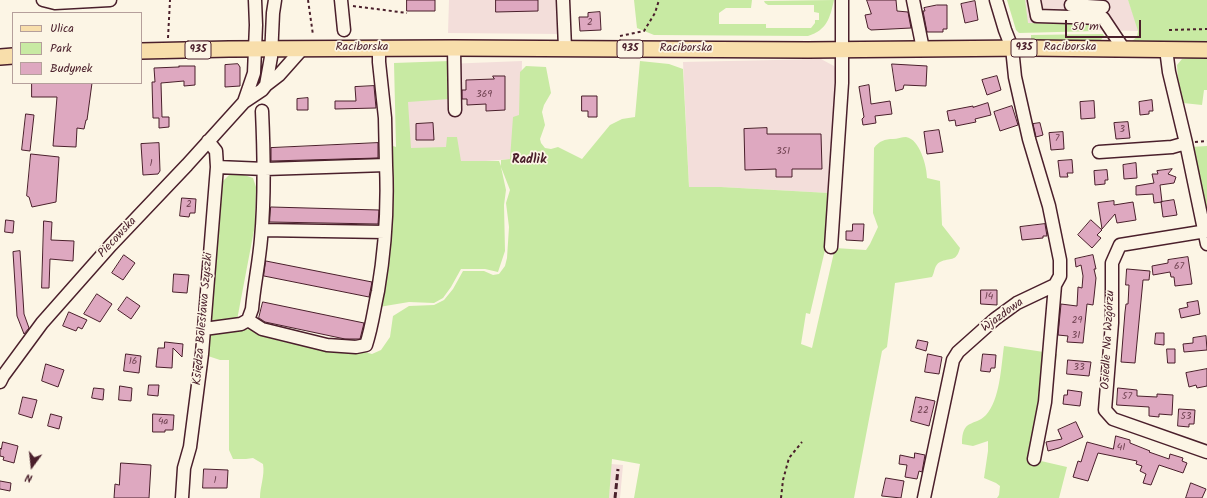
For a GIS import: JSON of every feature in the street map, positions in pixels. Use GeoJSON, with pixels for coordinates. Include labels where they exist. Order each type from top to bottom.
{"type":"FeatureCollection","features":[{"type":"Feature","properties":{"kind":"main road","name":"Raciborska"},"geometry":{"type":"LineString","coordinates":[[142,51],[303,48],[841,50],[1123,48],[1207,50]]}},
{"type":"Feature","properties":{"kind":"main road"},"geometry":{"type":"LineString","coordinates":[[0,57],[12,56]]}},
{"type":"Feature","properties":{"kind":"street"},"geometry":{"type":"LineString","coordinates":[[43,0],[55,3],[110,0]]}},
{"type":"Feature","properties":{"kind":"street","name":"Piecowska"},"geometry":{"type":"LineString","coordinates":[[244,102],[253,76],[256,25],[255,0]]}},
{"type":"Feature","properties":{"kind":"street"},"geometry":{"type":"LineString","coordinates":[[266,85],[270,68],[275,0]]}},
{"type":"Feature","properties":{"kind":"street"},"geometry":{"type":"LineString","coordinates":[[563,0],[565,48]]}},
{"type":"Feature","properties":{"kind":"street"},"geometry":{"type":"LineString","coordinates":[[831,248],[842,83],[842,0]]}},
{"type":"Feature","properties":{"kind":"street"},"geometry":{"type":"LineString","coordinates":[[913,0],[923,49]]}},
{"type":"Feature","properties":{"kind":"street"},"geometry":{"type":"LineString","coordinates":[[996,0],[1012,48],[1015,77],[1029,139],[1049,206],[1060,260],[1060,276],[1055,285],[1045,402],[1034,459]]}},
{"type":"Feature","properties":{"kind":"street"},"geometry":{"type":"LineString","coordinates":[[1034,0],[1037,16],[1071,7],[1103,8],[1123,48]]}},
{"type":"Feature","properties":{"kind":"street"},"geometry":{"type":"LineString","coordinates":[[342,2],[344,30]]}},
{"type":"Feature","properties":{"kind":"street","name":"Piecowska"},"geometry":{"type":"LineString","coordinates":[[0,382],[42,323],[111,245],[244,102],[262,90],[279,75],[303,48]]}},
{"type":"Feature","properties":{"kind":"street"},"geometry":{"type":"LineString","coordinates":[[248,320],[262,329],[327,345],[356,347],[366,345],[371,329],[382,265],[388,193],[385,118],[379,48]]}},
{"type":"Feature","properties":{"kind":"street"},"geometry":{"type":"LineString","coordinates":[[454,48],[455,110]]}},
{"type":"Feature","properties":{"kind":"street"},"geometry":{"type":"LineString","coordinates":[[1166,49],[1169,72],[1206,231],[1207,244]]}},
{"type":"Feature","properties":{"kind":"street"},"geometry":{"type":"LineString","coordinates":[[204,329],[241,324],[248,320],[252,310],[262,230],[265,169],[262,111]]}},
{"type":"Feature","properties":{"kind":"street","name":"Księdza Bolesława Szyszki"},"geometry":{"type":"LineString","coordinates":[[182,498],[184,468],[190,447],[202,354],[217,167],[216,151],[208,141]]}},
{"type":"Feature","properties":{"kind":"street"},"geometry":{"type":"LineString","coordinates":[[1099,152],[1172,146],[1186,143]]}},
{"type":"Feature","properties":{"kind":"street"},"geometry":{"type":"LineString","coordinates":[[217,167],[265,169],[386,165]]}},
{"type":"Feature","properties":{"kind":"street"},"geometry":{"type":"LineString","coordinates":[[262,230],[385,232]]}},
{"type":"Feature","properties":{"kind":"street","name":"Osiedle Na Wzgórzu"},"geometry":{"type":"LineString","coordinates":[[1206,231],[1120,245],[1112,263],[1112,323],[1105,410],[1113,419],[1207,452]]}},
{"type":"Feature","properties":{"kind":"street","name":"Wjazdowa"},"geometry":{"type":"LineString","coordinates":[[924,498],[952,360],[958,352],[1017,303],[1055,285]]}},
{"type":"Feature","properties":{"kind":"path"},"geometry":{"type":"LineString","coordinates":[[168,41],[170,0]]}},
{"type":"Feature","properties":{"kind":"path"},"geometry":{"type":"LineString","coordinates":[[308,0],[313,35]]}},
{"type":"Feature","properties":{"kind":"path"},"geometry":{"type":"LineString","coordinates":[[618,36],[644,31],[655,14],[659,0]]}},
{"type":"Feature","properties":{"kind":"path"},"geometry":{"type":"LineString","coordinates":[[342,2],[407,14]]}},
{"type":"Feature","properties":{"kind":"path"},"geometry":{"type":"LineString","coordinates":[[1169,30],[1207,29]]}},
{"type":"Feature","properties":{"kind":"path"},"geometry":{"type":"LineString","coordinates":[[644,31],[646,37]]}},
{"type":"Feature","properties":{"kind":"path"},"geometry":{"type":"LineString","coordinates":[[780,498],[789,458],[802,442]]}},
{"type":"Feature","properties":{"kind":"shaded area"},"geometry":{"type":"Polygon","coordinates":[[[449,0],[559,0],[559,34],[448,33],[449,0]]]}},
{"type":"Feature","properties":{"kind":"shaded area"},"geometry":{"type":"Polygon","coordinates":[[[1007,0],[1128,0],[1139,31],[1025,29],[1007,0]]]}},
{"type":"Feature","properties":{"kind":"shaded area"},"geometry":{"type":"Polygon","coordinates":[[[821,59],[834,66],[837,73],[829,193],[721,187],[689,187],[683,62],[821,59]]]}},
{"type":"Feature","properties":{"kind":"shaded area"},"geometry":{"type":"Polygon","coordinates":[[[522,61],[521,113],[512,159],[459,163],[449,140],[445,151],[409,150],[406,99],[446,64],[522,61]]]}},
{"type":"Feature","properties":{"kind":"shaded area"},"geometry":{"type":"Polygon","coordinates":[[[611,464],[623,465],[620,498],[609,498],[611,464]]]}},
{"type":"Feature","properties":{"kind":"green space"},"geometry":{"type":"Polygon","coordinates":[[[634,0],[752,0],[751,8],[726,8],[719,13],[719,24],[766,24],[766,28],[811,28],[815,23],[815,20],[819,20],[819,13],[814,12],[814,5],[768,5],[764,1],[834,0],[829,18],[824,27],[808,36],[654,35],[637,28],[634,0]]]}},
{"type":"Feature","properties":{"kind":"green space"},"geometry":{"type":"Polygon","coordinates":[[[1007,0],[1025,0],[1028,23],[1094,25],[1099,27],[1097,31],[1019,33],[1016,30],[1007,0]]]}},
{"type":"Feature","properties":{"kind":"green space"},"geometry":{"type":"Polygon","coordinates":[[[1128,0],[1207,0],[1207,50],[1123,48],[1137,37],[1138,31],[1128,0]]]}},
{"type":"Feature","properties":{"kind":"green space"},"geometry":{"type":"Polygon","coordinates":[[[1103,34],[1104,36],[1101,40],[1031,40],[1031,35],[1103,34]]]}},
{"type":"Feature","properties":{"kind":"green space"},"geometry":{"type":"Polygon","coordinates":[[[1182,59],[1207,59],[1207,90],[1204,90],[1202,105],[1183,103],[1178,79],[1177,65],[1182,59]]]}},
{"type":"Feature","properties":{"kind":"green space"},"geometry":{"type":"Polygon","coordinates":[[[450,61],[449,99],[408,102],[411,148],[446,147],[447,137],[457,137],[461,161],[499,161],[501,166],[501,160],[510,159],[513,117],[519,115],[520,72],[526,66],[546,67],[551,93],[542,112],[545,125],[540,139],[541,143],[545,148],[551,149],[558,147],[582,159],[610,125],[622,119],[635,117],[640,61],[669,64],[683,69],[689,187],[721,187],[829,193],[825,250],[810,314],[806,313],[801,344],[812,348],[835,248],[866,250],[878,227],[873,213],[874,148],[880,142],[885,140],[904,137],[911,139],[915,143],[922,154],[926,167],[927,178],[940,181],[942,225],[960,248],[955,258],[938,263],[932,277],[895,283],[887,347],[882,351],[854,498],[634,498],[640,464],[612,459],[609,498],[260,498],[263,464],[253,458],[233,459],[229,450],[229,360],[220,360],[208,356],[208,333],[251,329],[266,337],[288,343],[341,352],[361,351],[372,354],[381,350],[390,337],[393,316],[409,306],[434,305],[444,300],[453,289],[463,271],[484,271],[493,275],[499,274],[505,266],[509,227],[506,203],[510,190],[501,167],[506,190],[504,205],[505,251],[498,272],[485,269],[461,269],[443,298],[434,303],[409,302],[379,307],[390,145],[396,147],[394,63],[450,61]]]}},
{"type":"Feature","properties":{"kind":"green space"},"geometry":{"type":"Polygon","coordinates":[[[1207,146],[1207,213],[1191,147],[1207,146]]]}},
{"type":"Feature","properties":{"kind":"green space"},"geometry":{"type":"Polygon","coordinates":[[[229,175],[244,175],[253,178],[256,187],[255,225],[237,320],[218,323],[211,319],[211,300],[223,181],[229,175]]]}},
{"type":"Feature","properties":{"kind":"green space"},"geometry":{"type":"Polygon","coordinates":[[[1004,346],[1057,354],[1041,461],[1067,467],[1059,498],[997,498],[999,495],[1000,486],[984,478],[988,441],[973,446],[962,444],[964,430],[966,427],[982,419],[991,409],[999,383],[1004,346]]]}},
{"type":"Feature","properties":{"kind":"building"},"geometry":{"type":"Polygon","coordinates":[[[407,0],[435,0],[435,11],[407,11],[407,0]]]}},
{"type":"Feature","properties":{"kind":"building"},"geometry":{"type":"Polygon","coordinates":[[[496,0],[538,0],[538,11],[496,12],[496,0]]]}},
{"type":"Feature","properties":{"kind":"building"},"geometry":{"type":"Polygon","coordinates":[[[867,0],[896,0],[897,11],[908,12],[911,28],[871,30],[868,28],[865,15],[871,14],[867,0]]]}},
{"type":"Feature","properties":{"kind":"building"},"geometry":{"type":"Polygon","coordinates":[[[975,1],[978,20],[965,23],[961,4],[975,1]]]}},
{"type":"Feature","properties":{"kind":"building"},"geometry":{"type":"Polygon","coordinates":[[[937,5],[947,5],[947,29],[943,29],[943,32],[927,32],[923,11],[925,11],[924,8],[937,5]]]}},
{"type":"Feature","properties":{"kind":"building"},"geometry":{"type":"Polygon","coordinates":[[[600,12],[601,30],[580,31],[579,17],[588,17],[588,13],[600,12]]]}},
{"type":"Feature","properties":{"kind":"building"},"geometry":{"type":"Polygon","coordinates":[[[238,64],[240,67],[240,86],[225,87],[225,65],[238,64]]]}},
{"type":"Feature","properties":{"kind":"building"},"geometry":{"type":"Polygon","coordinates":[[[892,64],[927,66],[926,86],[904,85],[903,89],[896,91],[892,64]]]}},
{"type":"Feature","properties":{"kind":"building"},"geometry":{"type":"Polygon","coordinates":[[[195,66],[195,85],[184,86],[184,81],[161,83],[162,117],[169,117],[169,127],[159,128],[159,118],[153,118],[152,82],[155,82],[154,68],[195,66]]]}},
{"type":"Feature","properties":{"kind":"building"},"geometry":{"type":"Polygon","coordinates":[[[493,76],[505,76],[505,110],[486,111],[486,104],[467,105],[467,99],[462,99],[462,90],[466,90],[466,80],[494,79],[493,76]]]}},
{"type":"Feature","properties":{"kind":"building"},"geometry":{"type":"Polygon","coordinates":[[[997,76],[1001,90],[987,95],[982,80],[997,76]]]}},
{"type":"Feature","properties":{"kind":"building"},"geometry":{"type":"Polygon","coordinates":[[[32,84],[92,84],[87,120],[84,129],[77,128],[76,147],[53,146],[57,97],[32,97],[32,84]]]}},
{"type":"Feature","properties":{"kind":"building"},"geometry":{"type":"Polygon","coordinates":[[[869,85],[871,104],[890,101],[892,114],[875,116],[876,123],[863,125],[862,119],[864,117],[859,87],[869,85]]]}},
{"type":"Feature","properties":{"kind":"building"},"geometry":{"type":"Polygon","coordinates":[[[374,86],[376,108],[335,109],[335,101],[356,101],[355,87],[374,86]]]}},
{"type":"Feature","properties":{"kind":"building"},"geometry":{"type":"Polygon","coordinates":[[[582,96],[597,96],[597,117],[588,117],[588,111],[582,111],[582,96]]]}},
{"type":"Feature","properties":{"kind":"building"},"geometry":{"type":"Polygon","coordinates":[[[308,98],[308,110],[297,110],[297,99],[308,98]]]}},
{"type":"Feature","properties":{"kind":"building"},"geometry":{"type":"Polygon","coordinates":[[[1152,100],[1153,111],[1149,111],[1149,114],[1140,115],[1139,102],[1152,100]]]}},
{"type":"Feature","properties":{"kind":"building"},"geometry":{"type":"Polygon","coordinates":[[[1094,101],[1095,118],[1081,119],[1080,102],[1094,101]]]}},
{"type":"Feature","properties":{"kind":"building"},"geometry":{"type":"Polygon","coordinates":[[[988,103],[991,115],[975,119],[976,122],[956,126],[955,120],[949,121],[947,111],[988,103]]]}},
{"type":"Feature","properties":{"kind":"building"},"geometry":{"type":"Polygon","coordinates":[[[1012,106],[1018,125],[1000,131],[994,112],[1012,106]]]}},
{"type":"Feature","properties":{"kind":"building"},"geometry":{"type":"Polygon","coordinates":[[[26,114],[34,115],[30,151],[22,150],[26,114]]]}},
{"type":"Feature","properties":{"kind":"building"},"geometry":{"type":"Polygon","coordinates":[[[1128,122],[1130,138],[1116,139],[1114,123],[1128,122]]]}},
{"type":"Feature","properties":{"kind":"building"},"geometry":{"type":"Polygon","coordinates":[[[433,123],[434,140],[416,140],[416,124],[433,123]]]}},
{"type":"Feature","properties":{"kind":"building"},"geometry":{"type":"Polygon","coordinates":[[[1040,123],[1043,135],[1036,137],[1033,124],[1040,123]]]}},
{"type":"Feature","properties":{"kind":"building"},"geometry":{"type":"Polygon","coordinates":[[[767,128],[767,134],[821,134],[822,169],[792,169],[792,177],[776,177],[776,169],[745,170],[744,129],[767,128]]]}},
{"type":"Feature","properties":{"kind":"building"},"geometry":{"type":"Polygon","coordinates":[[[939,130],[943,152],[927,154],[924,132],[939,130]]]}},
{"type":"Feature","properties":{"kind":"building"},"geometry":{"type":"Polygon","coordinates":[[[1063,132],[1064,149],[1051,150],[1049,133],[1063,132]]]}},
{"type":"Feature","properties":{"kind":"building"},"geometry":{"type":"Polygon","coordinates":[[[159,143],[160,171],[158,174],[143,175],[141,144],[159,143]]]}},
{"type":"Feature","properties":{"kind":"building"},"geometry":{"type":"Polygon","coordinates":[[[378,143],[378,158],[271,161],[271,148],[378,143]]]}},
{"type":"Feature","properties":{"kind":"building"},"geometry":{"type":"Polygon","coordinates":[[[31,154],[59,157],[56,202],[32,207],[29,197],[27,196],[31,154]]]}},
{"type":"Feature","properties":{"kind":"building"},"geometry":{"type":"Polygon","coordinates":[[[1072,160],[1073,173],[1067,173],[1068,177],[1060,177],[1058,161],[1072,160]]]}},
{"type":"Feature","properties":{"kind":"building"},"geometry":{"type":"Polygon","coordinates":[[[1136,163],[1137,178],[1124,179],[1123,165],[1136,163]]]}},
{"type":"Feature","properties":{"kind":"building"},"geometry":{"type":"Polygon","coordinates":[[[1172,169],[1168,174],[1176,177],[1174,183],[1160,185],[1162,202],[1154,203],[1153,194],[1136,195],[1136,186],[1154,183],[1152,174],[1158,174],[1157,171],[1172,169]]]}},
{"type":"Feature","properties":{"kind":"building"},"geometry":{"type":"Polygon","coordinates":[[[1107,170],[1108,180],[1105,180],[1105,184],[1095,185],[1094,171],[1107,170]]]}},
{"type":"Feature","properties":{"kind":"building"},"geometry":{"type":"Polygon","coordinates":[[[182,198],[196,199],[195,213],[190,213],[189,217],[180,216],[182,198]]]}},
{"type":"Feature","properties":{"kind":"building"},"geometry":{"type":"Polygon","coordinates":[[[1174,200],[1177,215],[1163,217],[1161,202],[1174,200]]]}},
{"type":"Feature","properties":{"kind":"building"},"geometry":{"type":"Polygon","coordinates":[[[1114,201],[1114,205],[1133,202],[1136,220],[1117,223],[1115,214],[1102,229],[1098,203],[1114,201]]]}},
{"type":"Feature","properties":{"kind":"building"},"geometry":{"type":"Polygon","coordinates":[[[271,207],[379,210],[378,224],[270,222],[271,207]]]}},
{"type":"Feature","properties":{"kind":"building"},"geometry":{"type":"Polygon","coordinates":[[[6,220],[14,221],[13,233],[5,232],[6,220]]]}},
{"type":"Feature","properties":{"kind":"building"},"geometry":{"type":"Polygon","coordinates":[[[1091,220],[1102,230],[1097,235],[1101,238],[1092,248],[1078,235],[1091,220]]]}},
{"type":"Feature","properties":{"kind":"building"},"geometry":{"type":"Polygon","coordinates":[[[44,221],[52,222],[51,240],[74,241],[73,261],[50,259],[49,288],[42,288],[44,221]]]}},
{"type":"Feature","properties":{"kind":"building"},"geometry":{"type":"Polygon","coordinates":[[[853,224],[864,224],[863,241],[846,240],[846,231],[852,231],[853,224]]]}},
{"type":"Feature","properties":{"kind":"building"},"geometry":{"type":"Polygon","coordinates":[[[1045,224],[1047,236],[1043,236],[1043,238],[1022,240],[1020,227],[1045,224]]]}},
{"type":"Feature","properties":{"kind":"building"},"geometry":{"type":"Polygon","coordinates":[[[20,251],[24,314],[29,328],[24,334],[17,316],[13,252],[20,251]]]}},
{"type":"Feature","properties":{"kind":"building"},"geometry":{"type":"Polygon","coordinates":[[[124,255],[135,263],[123,280],[112,273],[124,255]]]}},
{"type":"Feature","properties":{"kind":"building"},"geometry":{"type":"Polygon","coordinates":[[[1093,255],[1096,269],[1094,269],[1096,278],[1094,297],[1093,305],[1087,304],[1083,343],[1067,342],[1068,336],[1058,335],[1061,304],[1077,306],[1078,287],[1082,288],[1083,276],[1081,265],[1076,267],[1075,259],[1093,255]]]}},
{"type":"Feature","properties":{"kind":"building"},"geometry":{"type":"Polygon","coordinates":[[[1188,257],[1192,284],[1175,286],[1174,277],[1171,277],[1170,272],[1153,275],[1152,266],[1168,263],[1168,260],[1188,257]]]}},
{"type":"Feature","properties":{"kind":"building"},"geometry":{"type":"Polygon","coordinates":[[[266,261],[372,282],[369,297],[264,276],[266,261]]]}},
{"type":"Feature","properties":{"kind":"building"},"geometry":{"type":"Polygon","coordinates":[[[1127,269],[1150,271],[1149,280],[1143,280],[1135,363],[1121,362],[1125,312],[1126,304],[1128,304],[1129,285],[1126,285],[1127,269]]]}},
{"type":"Feature","properties":{"kind":"building"},"geometry":{"type":"Polygon","coordinates":[[[174,274],[189,275],[187,293],[173,292],[174,274]]]}},
{"type":"Feature","properties":{"kind":"building"},"geometry":{"type":"Polygon","coordinates":[[[981,290],[997,290],[997,305],[981,304],[981,290]]]}},
{"type":"Feature","properties":{"kind":"building"},"geometry":{"type":"Polygon","coordinates":[[[97,294],[112,304],[100,322],[84,314],[97,294]]]}},
{"type":"Feature","properties":{"kind":"building"},"geometry":{"type":"Polygon","coordinates":[[[127,297],[140,306],[131,319],[118,310],[127,297]]]}},
{"type":"Feature","properties":{"kind":"building"},"geometry":{"type":"Polygon","coordinates":[[[1198,301],[1200,314],[1181,318],[1179,309],[1188,307],[1187,303],[1198,301]]]}},
{"type":"Feature","properties":{"kind":"building"},"geometry":{"type":"Polygon","coordinates":[[[263,302],[364,323],[360,339],[345,339],[265,322],[259,318],[263,302]]]}},
{"type":"Feature","properties":{"kind":"building"},"geometry":{"type":"Polygon","coordinates":[[[69,312],[87,320],[82,329],[78,327],[76,331],[63,326],[69,312]]]}},
{"type":"Feature","properties":{"kind":"building"},"geometry":{"type":"Polygon","coordinates":[[[1156,333],[1164,333],[1164,345],[1155,344],[1156,333]]]}},
{"type":"Feature","properties":{"kind":"building"},"geometry":{"type":"Polygon","coordinates":[[[1206,336],[1207,350],[1184,352],[1183,344],[1193,343],[1193,338],[1206,336]]]}},
{"type":"Feature","properties":{"kind":"building"},"geometry":{"type":"Polygon","coordinates":[[[918,340],[928,342],[926,351],[916,348],[918,340]]]}},
{"type":"Feature","properties":{"kind":"building"},"geometry":{"type":"Polygon","coordinates":[[[165,342],[183,344],[182,357],[173,348],[172,368],[156,367],[158,348],[164,348],[165,342]]]}},
{"type":"Feature","properties":{"kind":"building"},"geometry":{"type":"Polygon","coordinates":[[[1167,349],[1175,349],[1175,363],[1168,363],[1167,349]]]}},
{"type":"Feature","properties":{"kind":"building"},"geometry":{"type":"Polygon","coordinates":[[[126,354],[141,356],[139,373],[124,371],[126,354]]]}},
{"type":"Feature","properties":{"kind":"building"},"geometry":{"type":"Polygon","coordinates":[[[928,354],[942,357],[939,374],[925,372],[928,354]]]}},
{"type":"Feature","properties":{"kind":"building"},"geometry":{"type":"Polygon","coordinates":[[[983,354],[996,355],[995,368],[991,368],[990,372],[981,371],[983,354]]]}},
{"type":"Feature","properties":{"kind":"building"},"geometry":{"type":"Polygon","coordinates":[[[1068,360],[1091,362],[1089,376],[1067,374],[1068,360]]]}},
{"type":"Feature","properties":{"kind":"building"},"geometry":{"type":"Polygon","coordinates":[[[46,364],[64,370],[58,387],[42,381],[46,364]]]}},
{"type":"Feature","properties":{"kind":"building"},"geometry":{"type":"Polygon","coordinates":[[[1207,369],[1207,386],[1197,388],[1196,385],[1189,387],[1186,373],[1207,369]]]}},
{"type":"Feature","properties":{"kind":"building"},"geometry":{"type":"Polygon","coordinates":[[[149,385],[159,385],[158,396],[148,395],[149,385]]]}},
{"type":"Feature","properties":{"kind":"building"},"geometry":{"type":"Polygon","coordinates":[[[120,386],[132,388],[131,401],[119,400],[120,386]]]}},
{"type":"Feature","properties":{"kind":"building"},"geometry":{"type":"Polygon","coordinates":[[[94,388],[104,389],[103,400],[92,398],[94,388]]]}},
{"type":"Feature","properties":{"kind":"building"},"geometry":{"type":"Polygon","coordinates":[[[1118,388],[1137,390],[1137,396],[1157,397],[1157,394],[1173,395],[1172,415],[1159,414],[1159,417],[1149,416],[1149,407],[1117,405],[1118,388]]]}},
{"type":"Feature","properties":{"kind":"building"},"geometry":{"type":"Polygon","coordinates":[[[1068,390],[1082,392],[1080,406],[1063,404],[1064,395],[1067,395],[1068,390]]]}},
{"type":"Feature","properties":{"kind":"building"},"geometry":{"type":"Polygon","coordinates":[[[23,397],[37,400],[32,418],[19,414],[23,397]]]}},
{"type":"Feature","properties":{"kind":"building"},"geometry":{"type":"Polygon","coordinates":[[[916,397],[935,401],[929,426],[911,421],[916,397]]]}},
{"type":"Feature","properties":{"kind":"building"},"geometry":{"type":"Polygon","coordinates":[[[1179,409],[1195,410],[1194,424],[1189,424],[1189,427],[1178,426],[1179,409]]]}},
{"type":"Feature","properties":{"kind":"building"},"geometry":{"type":"Polygon","coordinates":[[[51,414],[62,417],[59,429],[48,426],[51,414]]]}},
{"type":"Feature","properties":{"kind":"building"},"geometry":{"type":"Polygon","coordinates":[[[153,414],[174,415],[173,430],[153,432],[153,414]]]}},
{"type":"Feature","properties":{"kind":"building"},"geometry":{"type":"Polygon","coordinates":[[[1076,422],[1083,437],[1059,448],[1048,451],[1046,442],[1062,439],[1058,430],[1076,422]]]}},
{"type":"Feature","properties":{"kind":"building"},"geometry":{"type":"Polygon","coordinates":[[[1116,436],[1130,440],[1130,443],[1169,459],[1170,454],[1183,458],[1182,461],[1187,463],[1183,473],[1159,465],[1151,485],[1143,483],[1146,474],[1140,471],[1142,466],[1136,464],[1137,461],[1098,453],[1088,481],[1073,477],[1078,461],[1081,462],[1087,442],[1113,449],[1116,436]]]}},
{"type":"Feature","properties":{"kind":"building"},"geometry":{"type":"Polygon","coordinates":[[[3,442],[18,446],[14,463],[3,460],[4,457],[0,456],[0,448],[1,449],[3,442]]]}},
{"type":"Feature","properties":{"kind":"building"},"geometry":{"type":"Polygon","coordinates":[[[915,453],[925,455],[922,472],[919,471],[917,479],[905,477],[907,465],[899,464],[900,455],[914,458],[915,453]]]}},
{"type":"Feature","properties":{"kind":"building"},"geometry":{"type":"Polygon","coordinates":[[[121,463],[151,465],[149,498],[114,498],[115,484],[119,485],[121,463]]]}},
{"type":"Feature","properties":{"kind":"building"},"geometry":{"type":"Polygon","coordinates":[[[204,469],[228,470],[227,488],[203,488],[204,469]]]}},
{"type":"Feature","properties":{"kind":"building"},"geometry":{"type":"Polygon","coordinates":[[[886,478],[904,481],[901,498],[882,496],[886,478]]]}},
{"type":"Feature","properties":{"kind":"building"},"geometry":{"type":"Polygon","coordinates":[[[0,481],[11,483],[10,491],[0,489],[0,481]]]}},
{"type":"Feature","properties":{"kind":"building"},"geometry":{"type":"Polygon","coordinates":[[[1191,483],[1206,489],[1202,498],[1186,498],[1191,483]]]}},
{"type":"Feature","properties":{"kind":"railway"},"geometry":{"type":"LineString","coordinates":[[615,498],[618,469]]}},
{"type":"Feature","properties":{"kind":"district","name":"Radlik"},"geometry":{"type":"Point","coordinates":[529,161]}}]}
